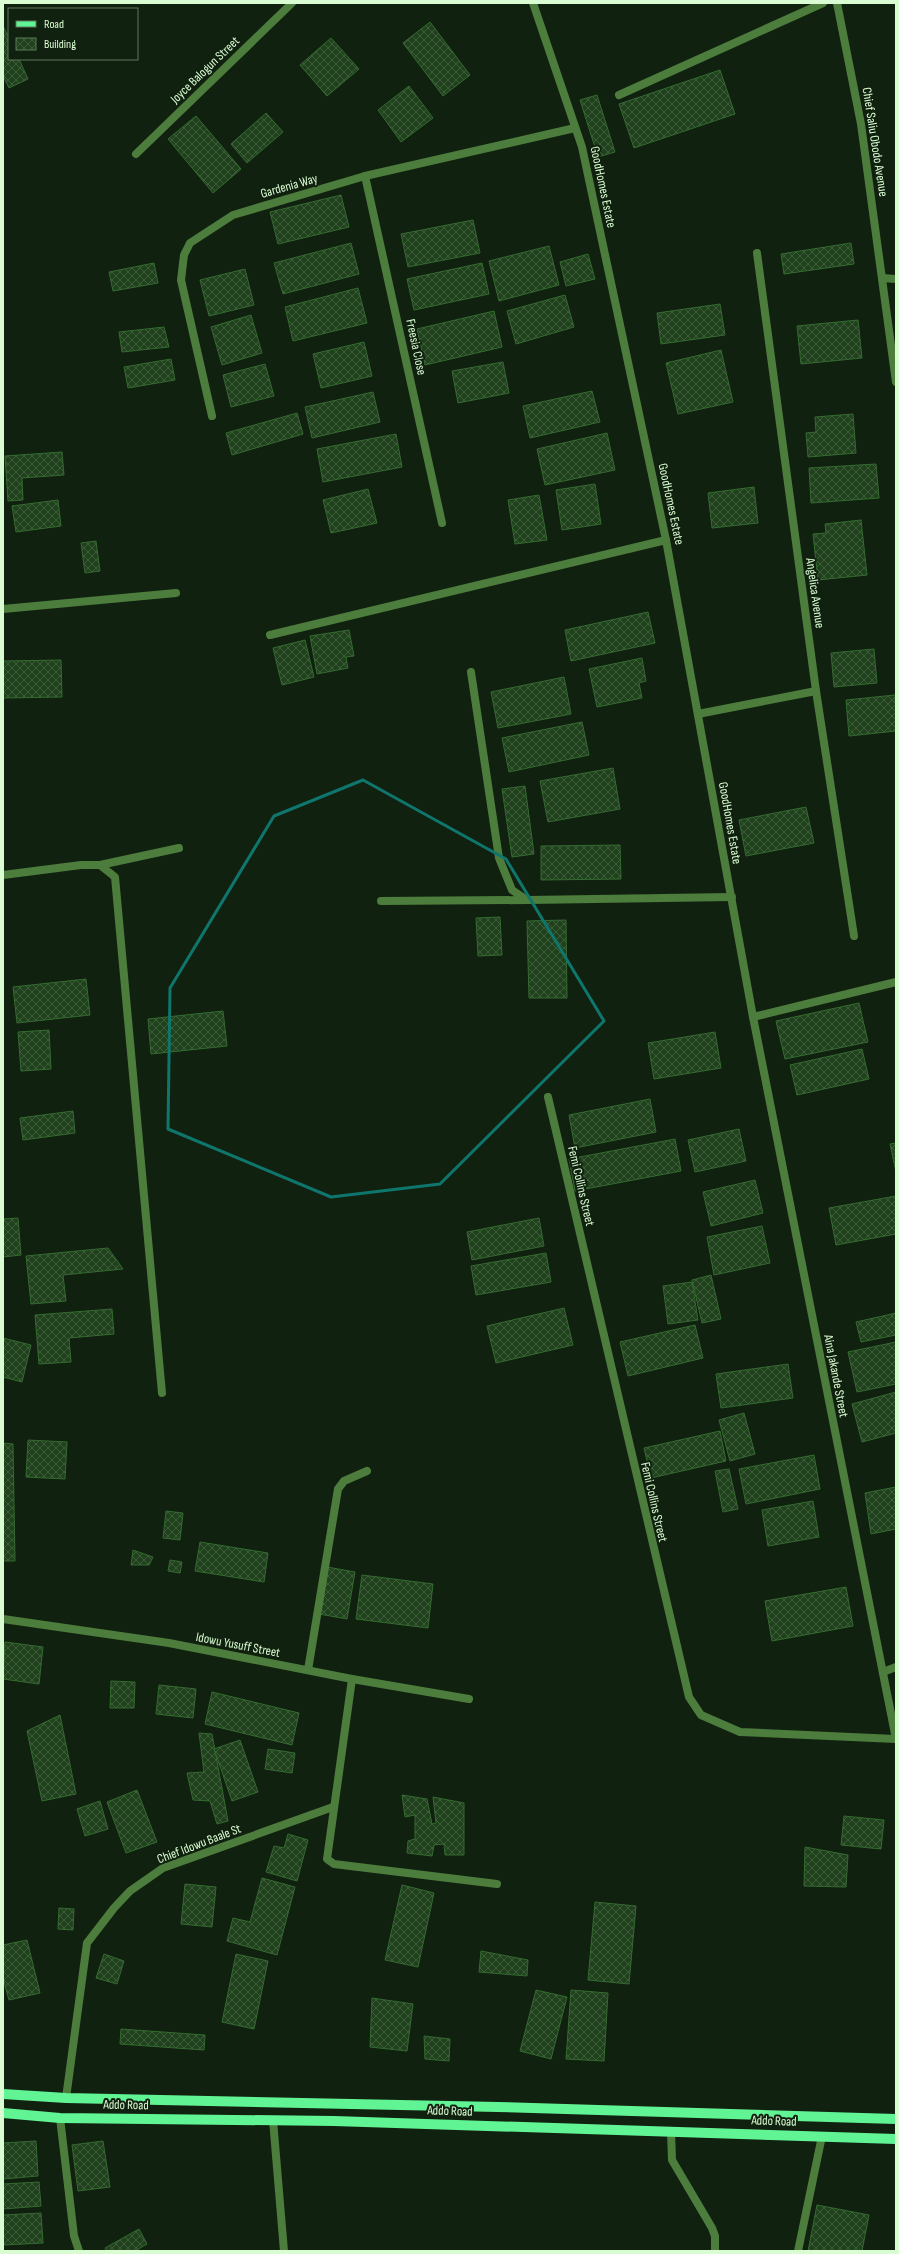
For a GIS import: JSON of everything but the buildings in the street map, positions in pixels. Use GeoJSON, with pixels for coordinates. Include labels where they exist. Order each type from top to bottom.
{"type":"FeatureCollection","features":[{"type":"Feature","properties":{"kind":"main road","name":"Addo Road"},"geometry":{"type":"LineString","coordinates":[[3,2094],[66,2098],[896,2119]]}},
{"type":"Feature","properties":{"kind":"main road","name":"Addo Road"},"geometry":{"type":"LineString","coordinates":[[3,2113],[60,2118],[273,2120],[896,2139]]}},
{"type":"Feature","properties":{"kind":"street","name":"Joyce Balogun Street"},"geometry":{"type":"LineString","coordinates":[[136,154],[292,3]]}},
{"type":"Feature","properties":{"kind":"street","name":"GoodHomes Estate"},"geometry":{"type":"LineString","coordinates":[[533,3],[582,147],[666,540],[753,1017]]}},
{"type":"Feature","properties":{"kind":"street"},"geometry":{"type":"LineString","coordinates":[[619,95],[823,3]]}},
{"type":"Feature","properties":{"kind":"street","name":"Chief Saliu Obodo Avenue"},"geometry":{"type":"LineString","coordinates":[[837,3],[861,124],[896,382]]}},
{"type":"Feature","properties":{"kind":"street","name":"Gardenia Way"},"geometry":{"type":"LineString","coordinates":[[212,416],[182,280],[184,255],[190,243],[233,215],[366,176],[575,128]]}},
{"type":"Feature","properties":{"kind":"street","name":"Freesia Close"},"geometry":{"type":"LineString","coordinates":[[366,176],[442,523]]}},
{"type":"Feature","properties":{"kind":"street","name":"Angelica Avenue"},"geometry":{"type":"LineString","coordinates":[[757,253],[816,691],[854,936]]}},
{"type":"Feature","properties":{"kind":"street"},"geometry":{"type":"LineString","coordinates":[[882,278],[896,279]]}},
{"type":"Feature","properties":{"kind":"street"},"geometry":{"type":"LineString","coordinates":[[270,635],[666,540]]}},
{"type":"Feature","properties":{"kind":"street"},"geometry":{"type":"LineString","coordinates":[[3,609],[176,593]]}},
{"type":"Feature","properties":{"kind":"street"},"geometry":{"type":"LineString","coordinates":[[471,672],[499,858],[512,890],[527,900]]}},
{"type":"Feature","properties":{"kind":"street"},"geometry":{"type":"LineString","coordinates":[[698,714],[816,691]]}},
{"type":"Feature","properties":{"kind":"street"},"geometry":{"type":"LineString","coordinates":[[3,875],[81,865],[100,865],[179,848]]}},
{"type":"Feature","properties":{"kind":"street"},"geometry":{"type":"LineString","coordinates":[[100,865],[115,877],[162,1394]]}},
{"type":"Feature","properties":{"kind":"street"},"geometry":{"type":"LineString","coordinates":[[381,900],[527,900],[732,897]]}},
{"type":"Feature","properties":{"kind":"street"},"geometry":{"type":"LineString","coordinates":[[753,1017],[896,982]]}},
{"type":"Feature","properties":{"kind":"street","name":"Aina Jakande Street"},"geometry":{"type":"LineString","coordinates":[[753,1017],[896,1739]]}},
{"type":"Feature","properties":{"kind":"street","name":"Femi Collins Street"},"geometry":{"type":"LineString","coordinates":[[548,1097],[689,1697],[701,1715],[740,1732],[896,1739]]}},
{"type":"Feature","properties":{"kind":"street"},"geometry":{"type":"LineString","coordinates":[[308,1670],[338,1489],[344,1481],[367,1471]]}},
{"type":"Feature","properties":{"kind":"street","name":"Idowu Yusuff Street"},"geometry":{"type":"LineString","coordinates":[[3,1619],[169,1643],[352,1679],[469,1699]]}},
{"type":"Feature","properties":{"kind":"street"},"geometry":{"type":"LineString","coordinates":[[883,1672],[896,1667]]}},
{"type":"Feature","properties":{"kind":"street"},"geometry":{"type":"LineString","coordinates":[[352,1679],[333,1806],[327,1859],[334,1864],[497,1884]]}},
{"type":"Feature","properties":{"kind":"street","name":"Chief Idowu Baale St"},"geometry":{"type":"LineString","coordinates":[[66,2098],[87,1943],[114,1908],[130,1891],[163,1868],[333,1806]]}},
{"type":"Feature","properties":{"kind":"street"},"geometry":{"type":"LineString","coordinates":[[60,2118],[74,2236],[79,2251]]}},
{"type":"Feature","properties":{"kind":"street"},"geometry":{"type":"LineString","coordinates":[[273,2120],[284,2251]]}},
{"type":"Feature","properties":{"kind":"street"},"geometry":{"type":"LineString","coordinates":[[671,2131],[672,2160],[712,2228],[715,2236],[715,2251]]}},
{"type":"Feature","properties":{"kind":"street"},"geometry":{"type":"LineString","coordinates":[[798,2251],[822,2136]]}},
{"type":"Feature","properties":{"kind":"highlighted area"},"geometry":{"type":"Polygon","coordinates":[[[363,780],[506,859],[604,1021],[440,1184],[331,1197],[168,1129],[170,988],[274,816],[363,780]]]}}]}
